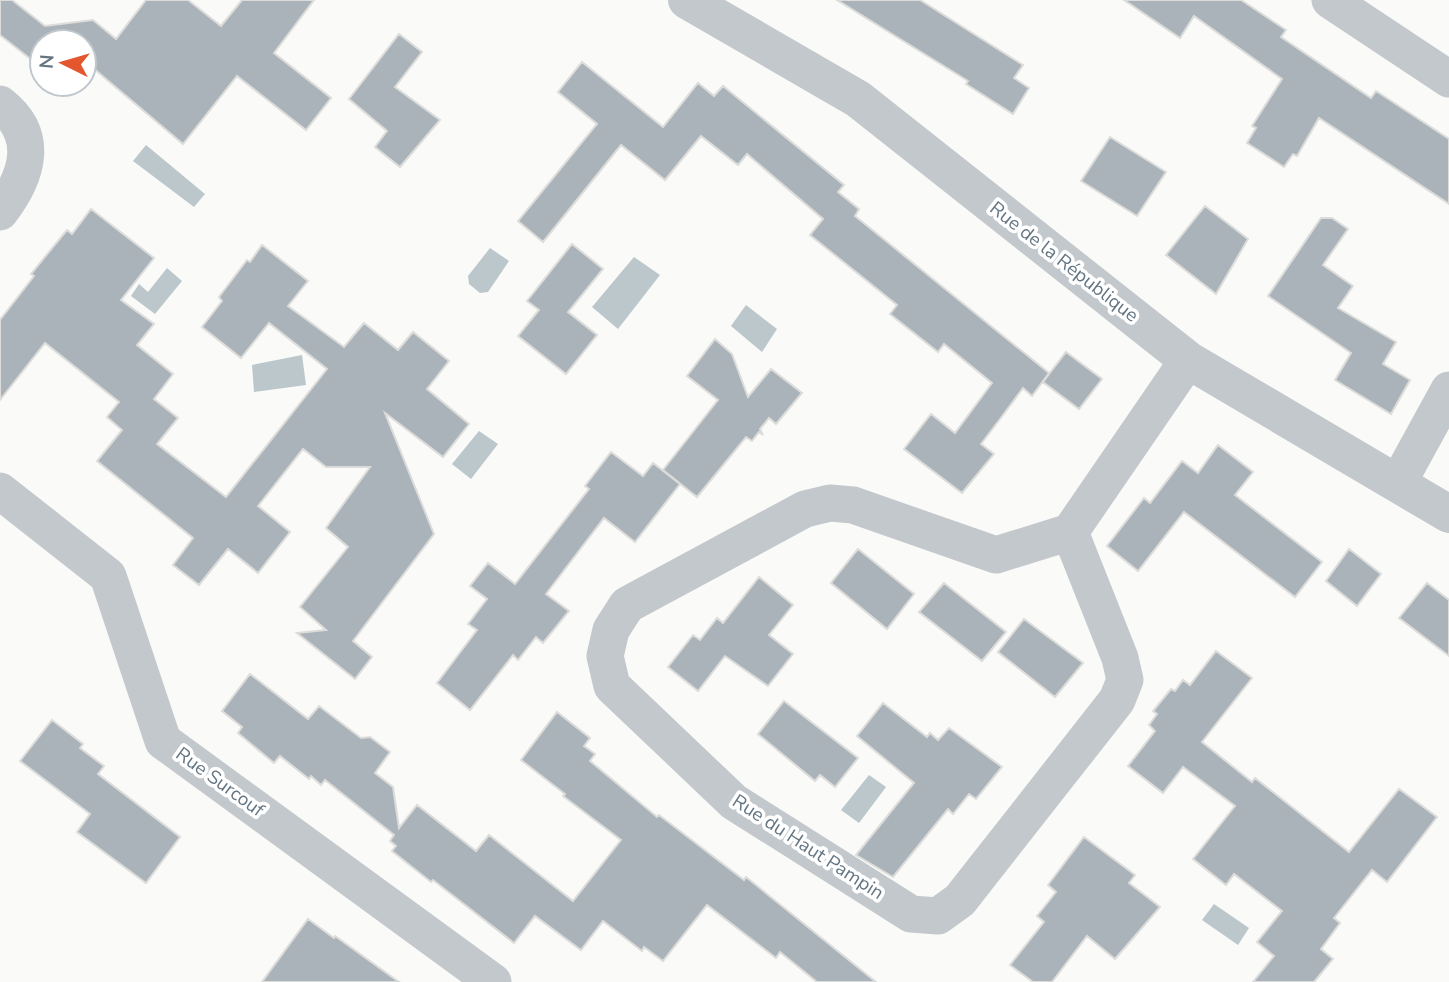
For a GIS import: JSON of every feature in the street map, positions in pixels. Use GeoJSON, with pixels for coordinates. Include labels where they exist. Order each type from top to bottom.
{"type":"FeatureCollection","features":[{"type":"Feature","properties":{"kind":"street","name":"Rue de la République"},"geometry":{"type":"LineString","coordinates":[[687,0],[858,99],[1188,360],[1449,514]]}},
{"type":"Feature","properties":{"kind":"street"},"geometry":{"type":"LineString","coordinates":[[1352,6],[1449,79]]}},
{"type":"Feature","properties":{"kind":"street"},"geometry":{"type":"LineString","coordinates":[[0,104],[22,132],[26,156],[23,177],[0,212]]}},
{"type":"Feature","properties":{"kind":"street"},"geometry":{"type":"LineString","coordinates":[[1070,533],[1188,360]]}},
{"type":"Feature","properties":{"kind":"street"},"geometry":{"type":"LineString","coordinates":[[1398,483],[1449,390]]}},
{"type":"Feature","properties":{"kind":"street","name":"Rue Surcouf"},"geometry":{"type":"LineString","coordinates":[[0,491],[108,576],[163,741],[493,982]]}},
{"type":"Feature","properties":{"kind":"street","name":"Rue du Haut Pampin"},"geometry":{"type":"LineString","coordinates":[[830,503],[853,505],[996,555],[1070,533],[1120,658],[1125,680],[1117,700],[960,900],[938,916],[911,914],[734,802],[612,686],[605,656],[611,630],[627,606],[805,509],[830,503]]}},
{"type":"Feature","properties":{"kind":"shaded area"},"geometry":{"type":"Polygon","coordinates":[[[146,145],[205,194],[194,207],[133,161],[146,145]]]}},
{"type":"Feature","properties":{"kind":"shaded area"},"geometry":{"type":"Polygon","coordinates":[[[490,248],[509,261],[488,292],[480,293],[469,284],[468,276],[490,248]]]}},
{"type":"Feature","properties":{"kind":"shaded area"},"geometry":{"type":"Polygon","coordinates":[[[634,257],[660,275],[618,329],[592,307],[634,257]]]}},
{"type":"Feature","properties":{"kind":"shaded area"},"geometry":{"type":"Polygon","coordinates":[[[167,268],[182,281],[155,314],[131,296],[139,284],[148,292],[167,268]]]}},
{"type":"Feature","properties":{"kind":"shaded area"},"geometry":{"type":"Polygon","coordinates":[[[746,305],[777,329],[762,352],[731,326],[746,305]]]}},
{"type":"Feature","properties":{"kind":"shaded area"},"geometry":{"type":"Polygon","coordinates":[[[302,355],[306,385],[254,392],[252,365],[302,355]]]}},
{"type":"Feature","properties":{"kind":"shaded area"},"geometry":{"type":"Polygon","coordinates":[[[479,431],[498,444],[471,479],[452,464],[479,431]]]}},
{"type":"Feature","properties":{"kind":"shaded area"},"geometry":{"type":"Polygon","coordinates":[[[869,775],[886,787],[859,823],[841,810],[869,775]]]}},
{"type":"Feature","properties":{"kind":"shaded area"},"geometry":{"type":"Polygon","coordinates":[[[1214,904],[1249,928],[1238,945],[1202,920],[1214,904]]]}},
{"type":"Feature","properties":{"kind":"building"},"geometry":{"type":"Polygon","coordinates":[[[0,0],[12,0],[45,26],[93,20],[116,39],[146,0],[188,0],[221,26],[242,0],[314,0],[274,53],[331,98],[306,130],[237,76],[183,144],[98,72],[98,28],[28,28],[28,57],[0,35],[0,0]]]}},
{"type":"Feature","properties":{"kind":"building"},"geometry":{"type":"Polygon","coordinates":[[[837,0],[920,0],[1023,65],[1014,78],[1029,88],[1013,114],[966,84],[968,81],[837,0]]]}},
{"type":"Feature","properties":{"kind":"building"},"geometry":{"type":"Polygon","coordinates":[[[1124,0],[1241,0],[1286,30],[1281,37],[1371,98],[1376,91],[1449,139],[1449,204],[1319,118],[1297,156],[1293,154],[1284,167],[1247,143],[1256,128],[1252,126],[1282,79],[1194,16],[1180,38],[1124,0]]]}},
{"type":"Feature","properties":{"kind":"building"},"geometry":{"type":"Polygon","coordinates":[[[399,34],[422,52],[395,87],[440,120],[400,167],[375,147],[387,131],[349,99],[399,34]]]}},
{"type":"Feature","properties":{"kind":"building"},"geometry":{"type":"Polygon","coordinates":[[[582,62],[663,127],[698,83],[714,96],[723,86],[844,185],[838,192],[859,209],[855,216],[1049,373],[1032,396],[1023,388],[981,444],[994,454],[962,493],[904,449],[931,414],[955,433],[992,383],[944,344],[938,352],[890,314],[897,305],[810,235],[823,219],[747,154],[738,165],[701,136],[665,180],[621,145],[543,242],[518,221],[597,124],[558,92],[582,62]]]}},
{"type":"Feature","properties":{"kind":"building"},"geometry":{"type":"Polygon","coordinates":[[[1110,137],[1166,172],[1137,216],[1081,181],[1110,137]]]}},
{"type":"Feature","properties":{"kind":"building"},"geometry":{"type":"Polygon","coordinates":[[[1205,206],[1248,239],[1216,294],[1166,255],[1205,206]]]}},
{"type":"Feature","properties":{"kind":"building"},"geometry":{"type":"Polygon","coordinates":[[[91,209],[154,258],[121,300],[154,324],[137,345],[173,374],[154,399],[178,418],[157,444],[226,497],[327,369],[269,323],[241,358],[202,327],[222,301],[219,297],[262,245],[308,281],[288,306],[344,347],[364,323],[398,350],[413,332],[449,361],[427,389],[469,424],[443,457],[385,413],[434,534],[353,641],[372,657],[355,679],[297,633],[326,630],[300,607],[348,547],[326,528],[370,467],[326,467],[303,449],[258,506],[290,532],[258,573],[228,549],[199,585],[173,565],[193,538],[97,461],[122,430],[107,417],[119,402],[45,343],[0,400],[0,320],[34,276],[31,274],[67,230],[72,234],[91,209]]]}},
{"type":"Feature","properties":{"kind":"building"},"geometry":{"type":"Polygon","coordinates":[[[1321,218],[1332,218],[1348,229],[1323,265],[1353,286],[1338,308],[1396,342],[1383,364],[1410,380],[1391,414],[1335,380],[1351,353],[1268,296],[1321,218]]]}},
{"type":"Feature","properties":{"kind":"building"},"geometry":{"type":"Polygon","coordinates":[[[572,244],[603,269],[568,312],[597,335],[566,374],[518,336],[539,310],[527,301],[572,244]]]}},
{"type":"Feature","properties":{"kind":"building"},"geometry":{"type":"Polygon","coordinates":[[[715,339],[732,354],[748,397],[771,369],[802,393],[776,424],[769,418],[760,429],[763,435],[759,432],[752,441],[746,437],[697,497],[663,470],[718,400],[687,376],[715,339]]]}},
{"type":"Feature","properties":{"kind":"building"},"geometry":{"type":"Polygon","coordinates":[[[1066,352],[1102,379],[1079,409],[1043,382],[1066,352]]]}},
{"type":"Feature","properties":{"kind":"building"},"geometry":{"type":"Polygon","coordinates":[[[1218,445],[1253,472],[1235,495],[1322,562],[1295,597],[1184,512],[1138,571],[1107,546],[1144,498],[1150,503],[1182,461],[1198,473],[1218,445]]]}},
{"type":"Feature","properties":{"kind":"building"},"geometry":{"type":"Polygon","coordinates":[[[611,452],[643,476],[653,463],[680,484],[635,542],[604,518],[546,594],[569,611],[543,643],[536,637],[518,660],[513,655],[470,710],[437,683],[477,630],[468,624],[487,599],[470,586],[488,563],[515,584],[589,489],[585,486],[611,452]]]}},
{"type":"Feature","properties":{"kind":"building"},"geometry":{"type":"Polygon","coordinates":[[[858,549],[914,594],[887,629],[831,583],[858,549]]]}},
{"type":"Feature","properties":{"kind":"building"},"geometry":{"type":"Polygon","coordinates":[[[1349,549],[1381,574],[1357,606],[1326,581],[1349,549]]]}},
{"type":"Feature","properties":{"kind":"building"},"geometry":{"type":"Polygon","coordinates":[[[759,577],[793,605],[769,635],[793,654],[768,686],[725,656],[698,691],[668,667],[693,635],[700,640],[717,618],[723,623],[759,577]]]}},
{"type":"Feature","properties":{"kind":"building"},"geometry":{"type":"Polygon","coordinates":[[[944,583],[1006,632],[982,661],[919,612],[944,583]]]}},
{"type":"Feature","properties":{"kind":"building"},"geometry":{"type":"Polygon","coordinates":[[[1427,583],[1449,600],[1449,656],[1399,618],[1427,583]]]}},
{"type":"Feature","properties":{"kind":"building"},"geometry":{"type":"Polygon","coordinates":[[[1024,619],[1083,663],[1055,697],[998,652],[1024,619]]]}},
{"type":"Feature","properties":{"kind":"building"},"geometry":{"type":"Polygon","coordinates":[[[1216,651],[1252,678],[1202,742],[1252,782],[1255,778],[1349,852],[1399,789],[1437,817],[1387,882],[1372,870],[1334,918],[1340,923],[1321,949],[1333,959],[1314,982],[1253,982],[1274,956],[1257,942],[1282,911],[1234,874],[1226,885],[1193,859],[1235,806],[1183,767],[1163,793],[1128,766],[1155,731],[1149,725],[1157,714],[1153,711],[1171,689],[1175,691],[1183,680],[1190,685],[1216,651]]]}},
{"type":"Feature","properties":{"kind":"building"},"geometry":{"type":"Polygon","coordinates":[[[250,674],[308,719],[319,706],[361,738],[370,737],[390,752],[375,773],[393,787],[399,828],[417,805],[476,851],[489,835],[573,901],[621,840],[521,760],[557,712],[590,738],[584,746],[595,754],[590,761],[657,817],[659,815],[744,880],[746,877],[876,982],[817,982],[780,952],[776,958],[707,905],[663,961],[644,947],[642,951],[603,921],[581,950],[535,916],[514,943],[392,851],[396,846],[390,841],[394,835],[325,780],[321,785],[311,776],[309,779],[280,756],[274,763],[238,733],[242,727],[222,711],[250,674]]]}},
{"type":"Feature","properties":{"kind":"building"},"geometry":{"type":"Polygon","coordinates":[[[784,701],[858,758],[835,787],[820,775],[815,781],[758,734],[784,701]]]}},
{"type":"Feature","properties":{"kind":"building"},"geometry":{"type":"Polygon","coordinates":[[[883,703],[927,737],[930,733],[938,740],[949,728],[1002,767],[976,799],[969,794],[953,814],[948,809],[893,877],[856,855],[914,783],[857,736],[883,703]]]}},
{"type":"Feature","properties":{"kind":"building"},"geometry":{"type":"Polygon","coordinates":[[[52,720],[83,744],[80,748],[104,766],[98,774],[180,837],[146,883],[77,832],[90,814],[20,761],[52,720]]]}},
{"type":"Feature","properties":{"kind":"building"},"geometry":{"type":"Polygon","coordinates":[[[1084,837],[1135,875],[1129,883],[1160,907],[1115,959],[1087,936],[1052,982],[1033,982],[1010,965],[1044,922],[1037,916],[1056,892],[1048,885],[1084,837]]]}},
{"type":"Feature","properties":{"kind":"building"},"geometry":{"type":"Polygon","coordinates":[[[308,919],[334,938],[335,936],[399,982],[262,982],[308,919]]]}}]}
